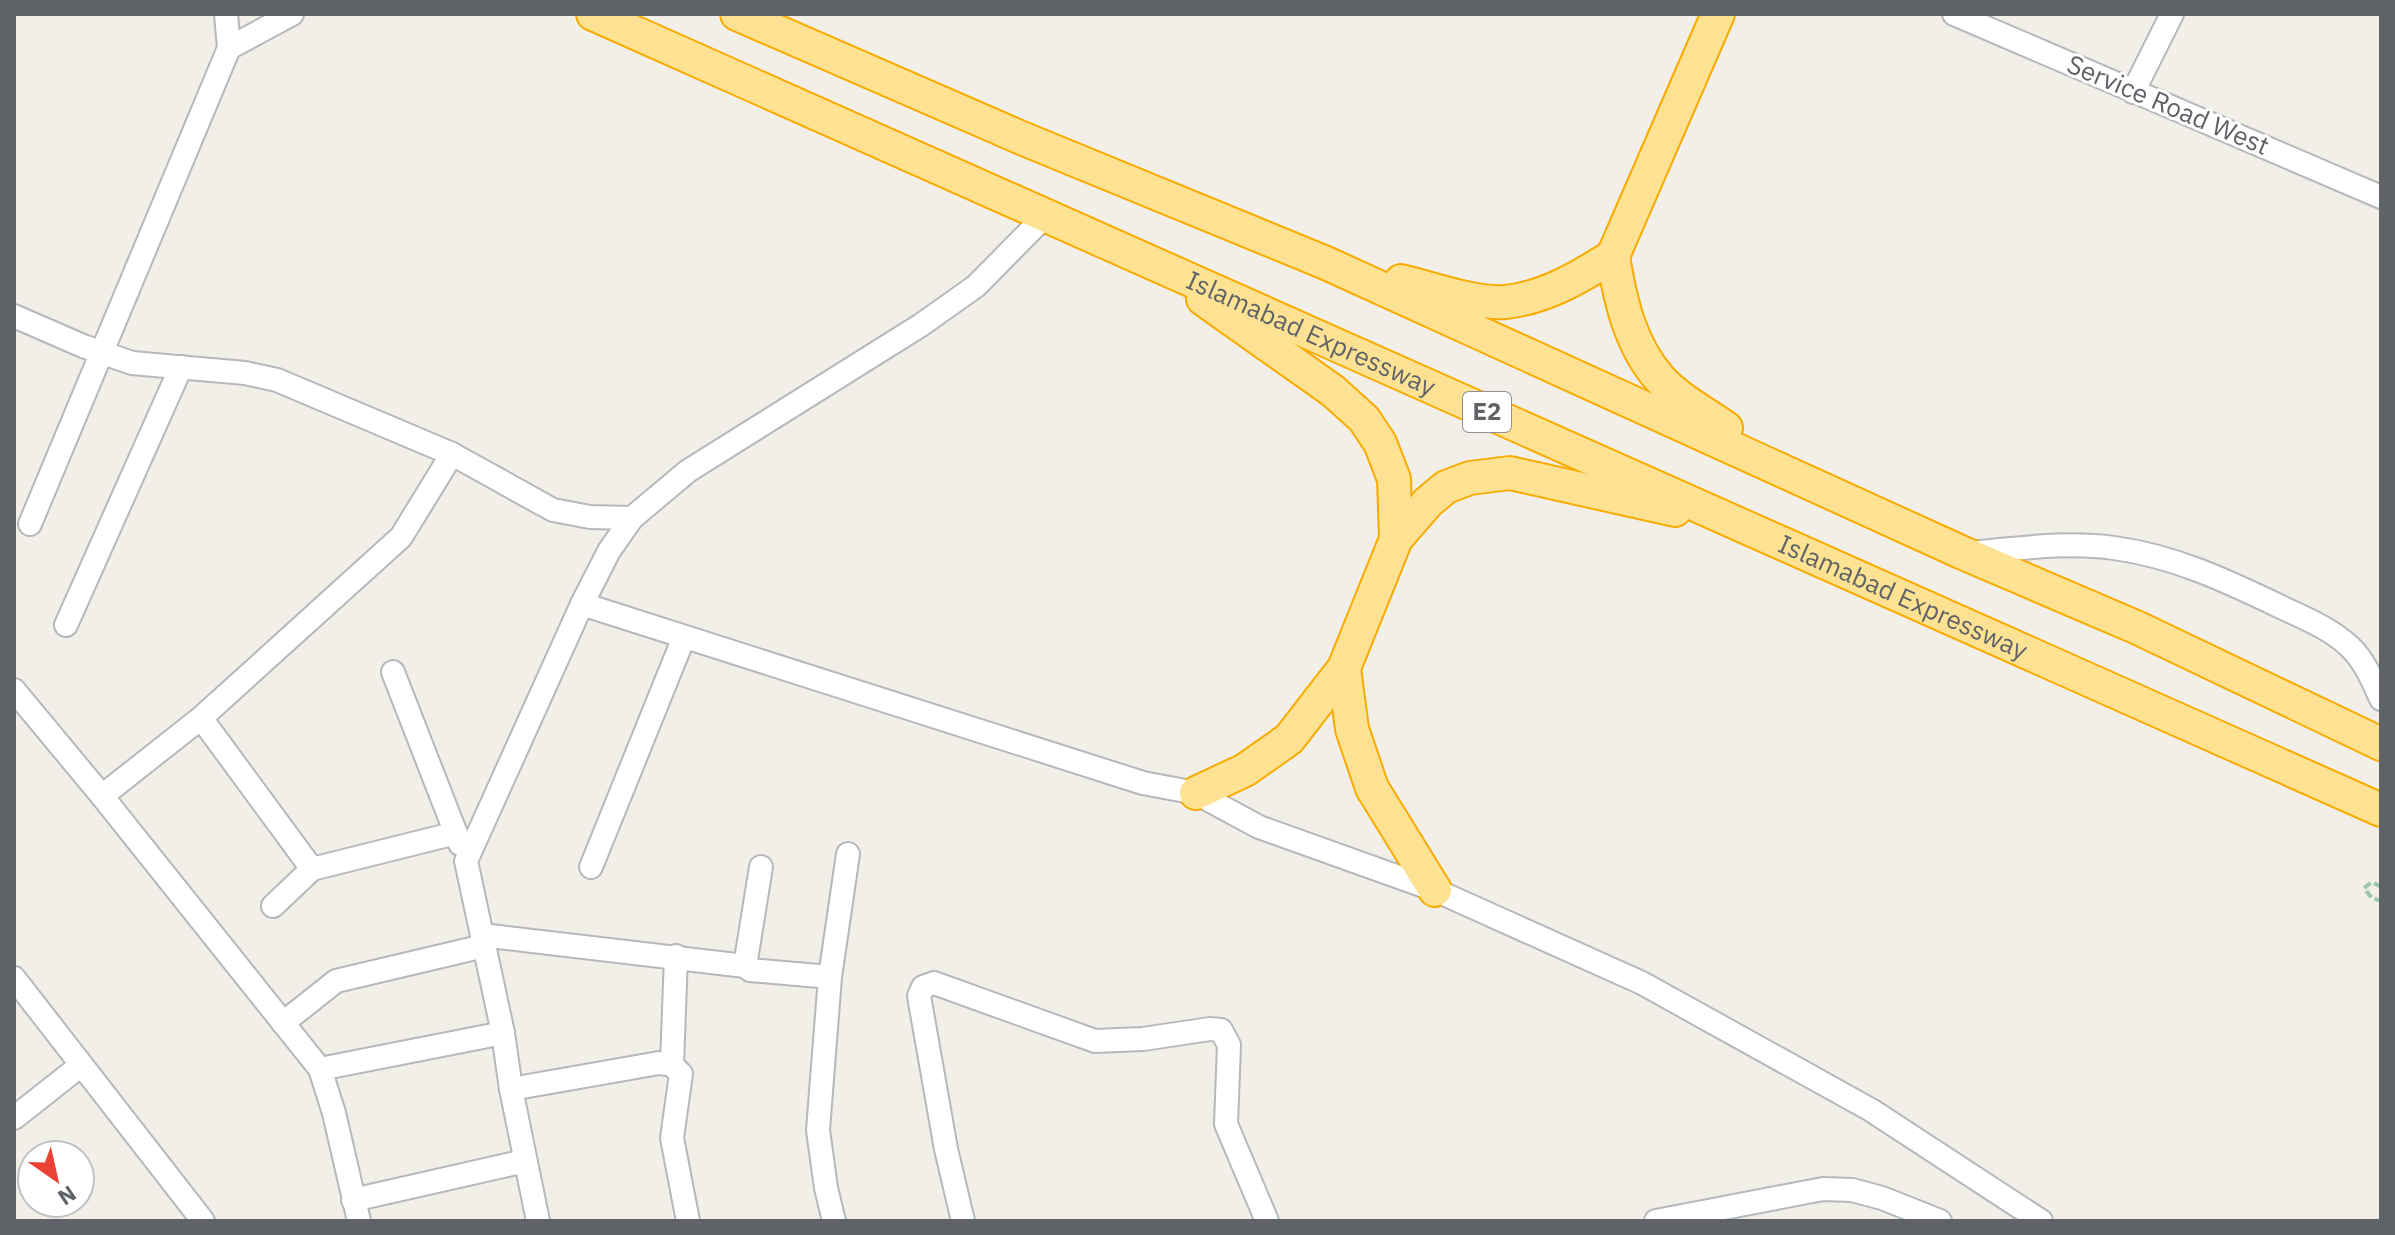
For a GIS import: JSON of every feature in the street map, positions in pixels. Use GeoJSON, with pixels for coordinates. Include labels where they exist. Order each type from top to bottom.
{"type":"FeatureCollection","features":[{"type":"Feature","properties":{"kind":"highway","name":"Islamabad Expressway"},"geometry":{"type":"LineString","coordinates":[[593,14],[2381,810]]}},
{"type":"Feature","properties":{"kind":"highway"},"geometry":{"type":"LineString","coordinates":[[737,14],[1024,139],[1326,263],[1963,553],[2138,628],[2381,744]]}},
{"type":"Feature","properties":{"kind":"highway"},"geometry":{"type":"LineString","coordinates":[[1718,14],[1613,256],[1620,299],[1636,343],[1660,379],[1784,470]]}},
{"type":"Feature","properties":{"kind":"highway"},"geometry":{"type":"LineString","coordinates":[[1326,263],[1474,299],[1503,302],[1543,293],[1578,278],[1613,256]]}},
{"type":"Feature","properties":{"kind":"highway"},"geometry":{"type":"LineString","coordinates":[[1155,264],[1333,391],[1364,419],[1380,443],[1394,479],[1396,539]]}},
{"type":"Feature","properties":{"kind":"highway"},"geometry":{"type":"LineString","coordinates":[[1196,793],[1245,770],[1289,739],[1344,668],[1396,539],[1428,502],[1446,487],[1470,478],[1510,473],[1737,523]]}},
{"type":"Feature","properties":{"kind":"highway"},"geometry":{"type":"LineString","coordinates":[[1344,668],[1352,729],[1372,788],[1435,890]]}},
{"type":"Feature","properties":{"kind":"street"},"geometry":{"type":"LineString","coordinates":[[30,524],[229,48],[226,14]]}},
{"type":"Feature","properties":{"kind":"street"},"geometry":{"type":"LineString","coordinates":[[229,48],[292,14]]}},
{"type":"Feature","properties":{"kind":"street","name":"Service Road West"},"geometry":{"type":"LineString","coordinates":[[1954,14],[2008,23],[2133,92],[2381,197]]}},
{"type":"Feature","properties":{"kind":"street"},"geometry":{"type":"LineString","coordinates":[[2133,92],[2172,14]]}},
{"type":"Feature","properties":{"kind":"street"},"geometry":{"type":"LineString","coordinates":[[466,861],[582,604],[609,551],[632,518],[688,471],[921,325],[976,286],[1046,215]]}},
{"type":"Feature","properties":{"kind":"street"},"geometry":{"type":"LineString","coordinates":[[14,316],[132,363],[245,373],[277,380],[452,454],[553,510],[590,517],[632,518]]}},
{"type":"Feature","properties":{"kind":"street"},"geometry":{"type":"LineString","coordinates":[[66,625],[181,367]]}},
{"type":"Feature","properties":{"kind":"street"},"geometry":{"type":"LineString","coordinates":[[102,796],[201,718],[401,537],[452,454]]}},
{"type":"Feature","properties":{"kind":"street"},"geometry":{"type":"LineString","coordinates":[[1963,553],[2065,545],[2113,547],[2164,558],[2208,573],[2321,626],[2350,647],[2364,664],[2381,699]]}},
{"type":"Feature","properties":{"kind":"street"},"geometry":{"type":"LineString","coordinates":[[582,604],[1143,783],[1196,793],[1259,827],[1435,890],[1642,983],[1871,1110],[2041,1221]]}},
{"type":"Feature","properties":{"kind":"street"},"geometry":{"type":"LineString","coordinates":[[591,867],[684,637]]}},
{"type":"Feature","properties":{"kind":"street"},"geometry":{"type":"LineString","coordinates":[[393,672],[466,861],[503,1033],[538,1221]]}},
{"type":"Feature","properties":{"kind":"street"},"geometry":{"type":"LineString","coordinates":[[14,690],[320,1069],[334,1113],[356,1210],[525,1161]]}},
{"type":"Feature","properties":{"kind":"street"},"geometry":{"type":"LineString","coordinates":[[201,718],[312,869]]}},
{"type":"Feature","properties":{"kind":"street"},"geometry":{"type":"LineString","coordinates":[[273,906],[312,869],[456,833]]}},
{"type":"Feature","properties":{"kind":"street"},"geometry":{"type":"LineString","coordinates":[[834,1221],[818,1130],[830,977],[848,854]]}},
{"type":"Feature","properties":{"kind":"street"},"geometry":{"type":"LineString","coordinates":[[745,966],[761,867]]}},
{"type":"Feature","properties":{"kind":"street"},"geometry":{"type":"LineString","coordinates":[[283,1023],[336,981],[483,940],[676,956],[745,966],[750,970],[830,977]]}},
{"type":"Feature","properties":{"kind":"street"},"geometry":{"type":"LineString","coordinates":[[672,1065],[676,956]]}},
{"type":"Feature","properties":{"kind":"street"},"geometry":{"type":"LineString","coordinates":[[14,978],[203,1221]]}},
{"type":"Feature","properties":{"kind":"street"},"geometry":{"type":"LineString","coordinates":[[963,1221],[946,1149],[919,996],[923,987],[934,983],[1095,1041],[1221,1030],[1229,1045],[1226,1124],[1267,1221]]}},
{"type":"Feature","properties":{"kind":"street"},"geometry":{"type":"LineString","coordinates":[[320,1069],[503,1033]]}},
{"type":"Feature","properties":{"kind":"street"},"geometry":{"type":"LineString","coordinates":[[511,1089],[659,1063],[672,1065],[681,1074],[672,1138],[688,1221]]}},
{"type":"Feature","properties":{"kind":"street"},"geometry":{"type":"LineString","coordinates":[[14,1118],[80,1066]]}},
{"type":"Feature","properties":{"kind":"street"},"geometry":{"type":"LineString","coordinates":[[1656,1221],[1823,1189],[1852,1190],[1882,1198],[1940,1221]]}},
{"type":"Feature","properties":{"kind":"path"},"geometry":{"type":"LineString","coordinates":[[2381,887],[2372,882],[2364,888],[2372,898],[2381,901]]}}]}
